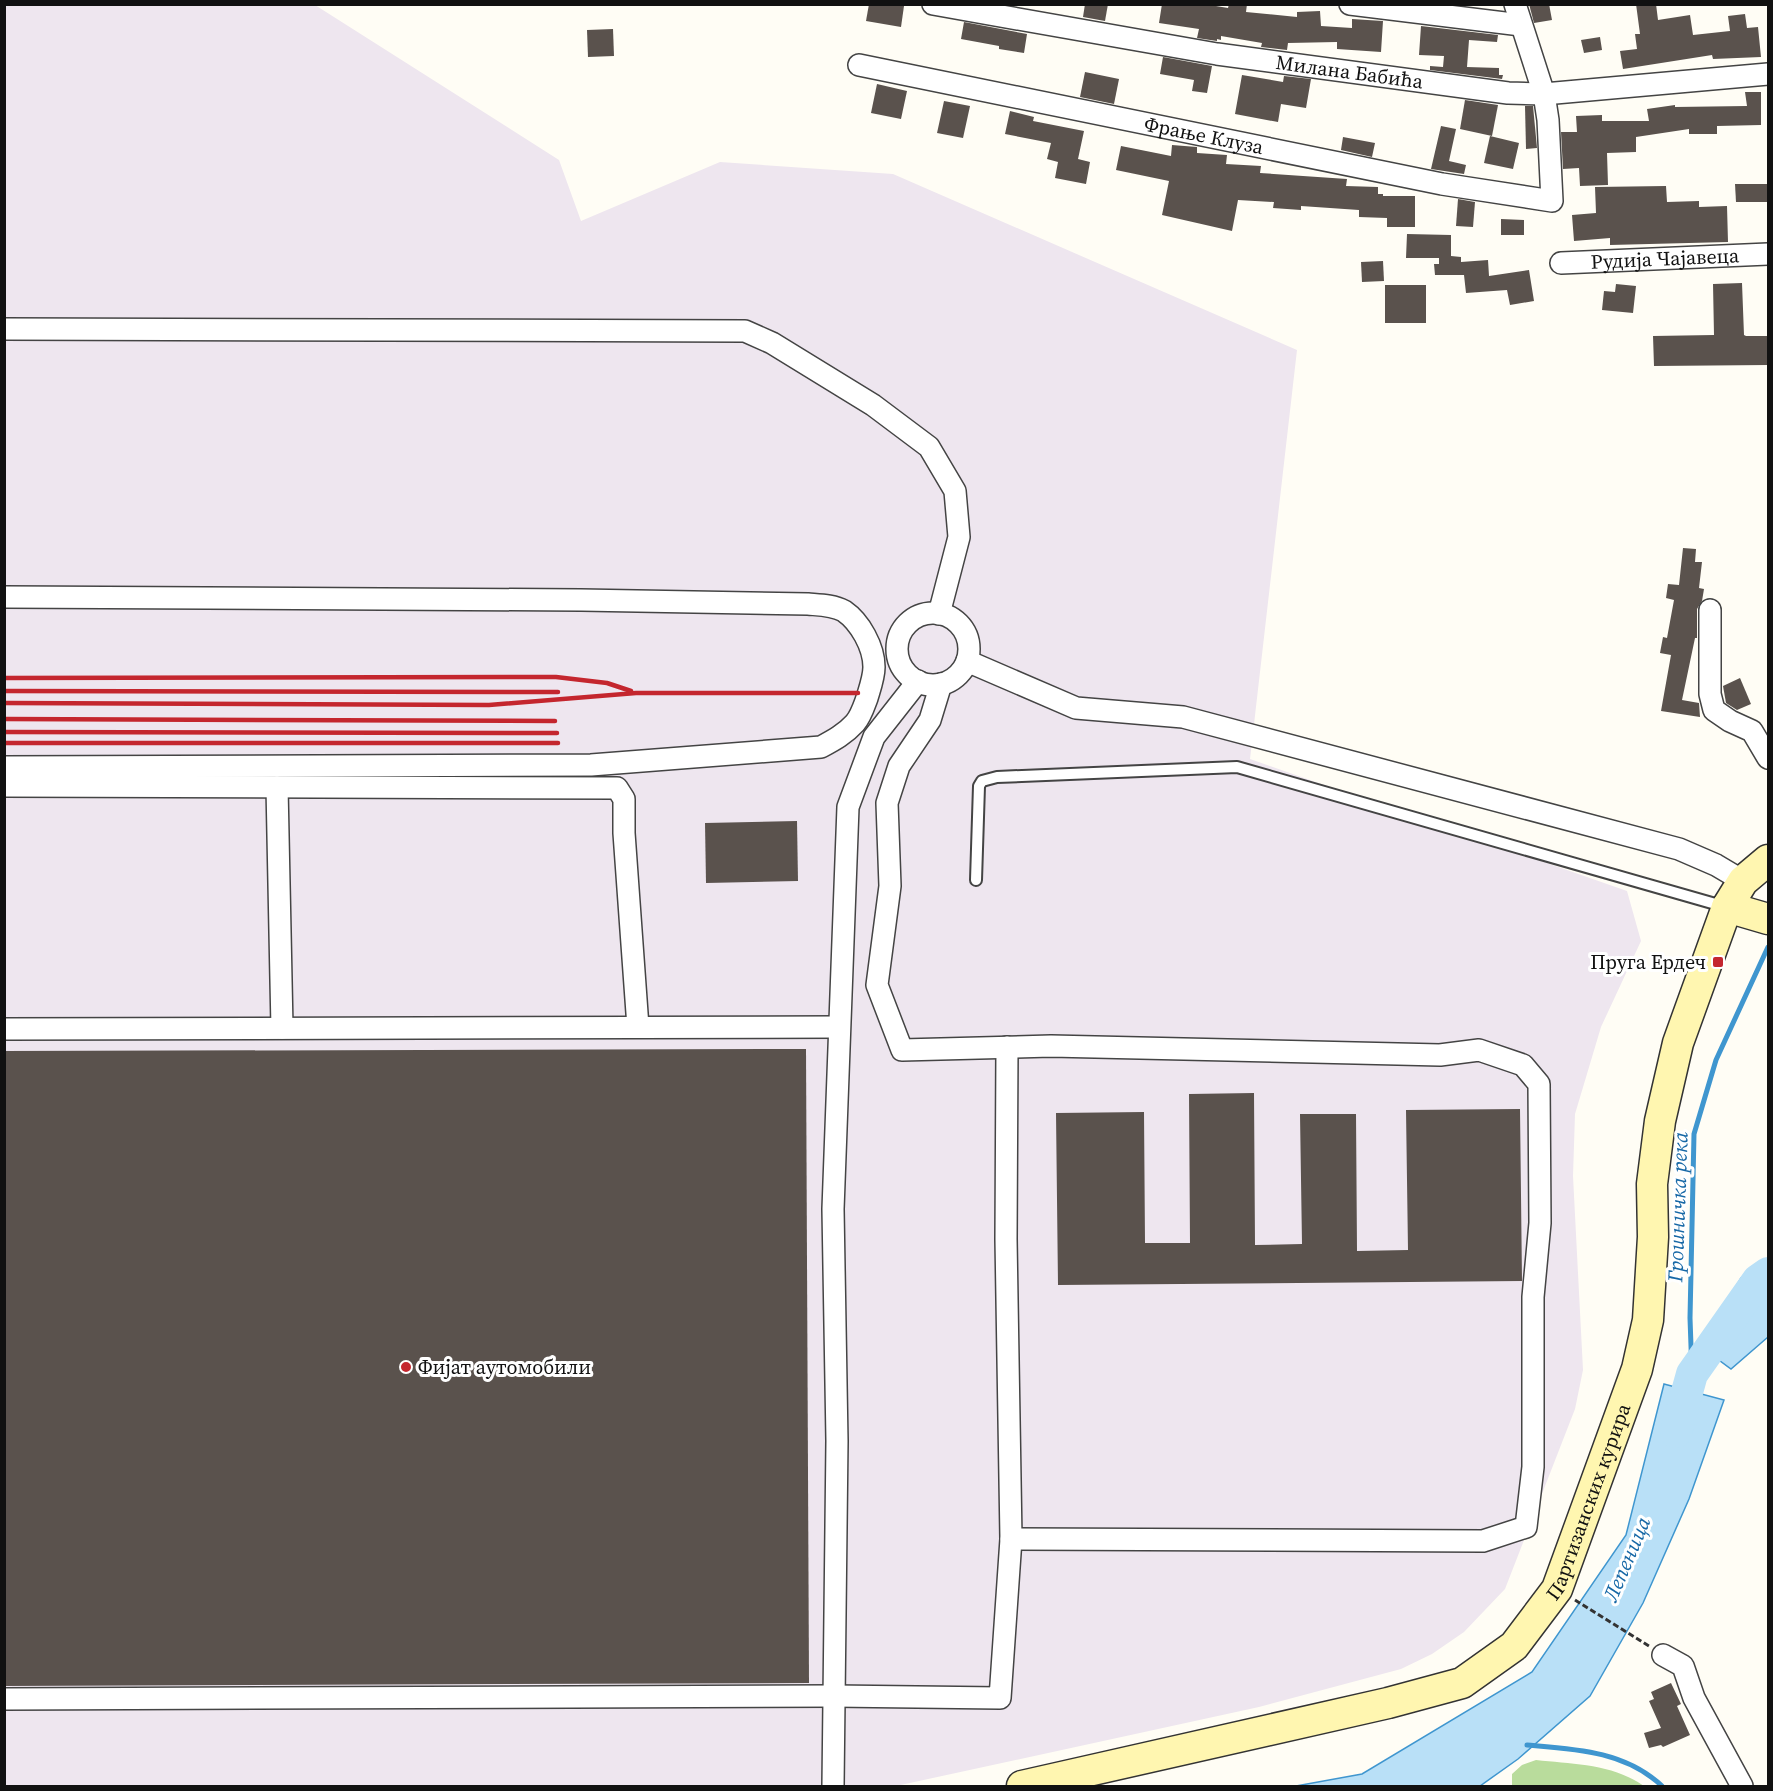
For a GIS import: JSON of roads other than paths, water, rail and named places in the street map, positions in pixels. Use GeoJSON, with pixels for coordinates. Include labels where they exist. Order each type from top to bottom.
{"type":"FeatureCollection","features":[{"type":"Feature","properties":{"kind":"street","name":"Милана Бабића"},"geometry":{"type":"LineString","coordinates":[[933,4],[1217,54],[1508,93],[1544,94],[1768,74]]}},
{"type":"Feature","properties":{"kind":"street"},"geometry":{"type":"LineString","coordinates":[[1350,4],[1521,25]]}},
{"type":"Feature","properties":{"kind":"street"},"geometry":{"type":"LineString","coordinates":[[1515,4],[1544,94]]}},
{"type":"Feature","properties":{"kind":"street","name":"Фрање Клуза"},"geometry":{"type":"LineString","coordinates":[[859,65],[1421,180],[1552,201],[1548,120],[1544,94]]}},
{"type":"Feature","properties":{"kind":"street","name":"Рудија Чајавеца"},"geometry":{"type":"LineString","coordinates":[[1562,262],[1768,254]]}},
{"type":"Feature","properties":{"kind":"street"},"geometry":{"type":"LineString","coordinates":[[4,329],[745,331],[772,343],[873,405],[929,447],[955,491],[959,537],[939,614]]}},
{"type":"Feature","properties":{"kind":"street"},"geometry":{"type":"LineString","coordinates":[[4,597],[808,603],[829,605],[844,612],[855,622],[865,635],[874,666],[872,685],[857,721],[842,736],[821,747],[591,765],[4,767]]}},
{"type":"Feature","properties":{"kind":"street"},"geometry":{"type":"LineString","coordinates":[[1710,610],[1710,694],[1714,710],[1730,721],[1752,731],[1768,758]]}},
{"type":"Feature","properties":{"kind":"street"},"geometry":{"type":"LineString","coordinates":[[939,614],[951,618],[961,626],[967,636],[969,649],[967,661],[961,672],[952,680],[941,684],[929,684],[918,681],[908,674],[898,655],[898,643],[908,623],[917,617],[939,614]]}},
{"type":"Feature","properties":{"kind":"street"},"geometry":{"type":"LineString","coordinates":[[967,661],[1076,708],[1183,717],[1679,849],[1716,865],[1743,881]]}},
{"type":"Feature","properties":{"kind":"street"},"geometry":{"type":"LineString","coordinates":[[833,1786],[837,1441],[833,1209],[848,807],[874,737],[918,681]]}},
{"type":"Feature","properties":{"kind":"street"},"geometry":{"type":"LineString","coordinates":[[941,684],[930,720],[899,766],[887,803],[890,886],[877,985],[902,1050],[1051,1046],[1440,1055],[1479,1050],[1523,1065],[1539,1084],[1540,1223],[1533,1297],[1533,1467],[1526,1527],[1483,1541],[1011,1539]]}},
{"type":"Feature","properties":{"kind":"street"},"geometry":{"type":"LineString","coordinates":[[4,786],[617,788],[624,800],[624,833],[638,1027]]}},
{"type":"Feature","properties":{"kind":"street"},"geometry":{"type":"LineString","coordinates":[[277,787],[282,1028]]}},
{"type":"Feature","properties":{"kind":"street","name":"Партизанских курира"},"geometry":{"type":"LineString","coordinates":[[1022,1786],[1377,1706],[1461,1683],[1514,1646],[1557,1589],[1637,1369],[1648,1320],[1653,1236],[1653,1184],[1660,1121],[1678,1043],[1750,913],[1743,881],[1768,860]]}},
{"type":"Feature","properties":{"kind":"street"},"geometry":{"type":"LineString","coordinates":[[4,1029],[839,1027]]}},
{"type":"Feature","properties":{"kind":"street"},"geometry":{"type":"LineString","coordinates":[[4,1698],[833,1696],[1000,1698],[1011,1539],[1006,1239],[1007,1047]]}},
{"type":"Feature","properties":{"kind":"street"},"geometry":{"type":"LineString","coordinates":[[1663,1655],[1683,1666],[1694,1698],[1742,1786]]}},
{"type":"Feature","properties":{"kind":"lane"},"geometry":{"type":"LineString","coordinates":[[976,880],[979,786],[982,781],[997,777],[1237,767],[1750,913]]}},
{"type":"Feature","properties":{"kind":"water"},"geometry":{"type":"Polygon","coordinates":[[[1768,1259],[1768,1337],[1731,1369],[1700,1346],[1741,1278],[1768,1259]]]}},
{"type":"Feature","properties":{"kind":"water"},"geometry":{"type":"Polygon","coordinates":[[[1664,1384],[1724,1400],[1689,1499],[1643,1603],[1590,1696],[1518,1759],[1480,1786],[1296,1786],[1362,1774],[1532,1672],[1626,1535],[1664,1384]]]}},
{"type":"Feature","properties":{"kind":"waterway","name":"Грошничка река"},"geometry":{"type":"LineString","coordinates":[[1692,1374],[1690,1318],[1694,1134],[1716,1060],[1768,947]]}},
{"type":"Feature","properties":{"kind":"waterway","name":"Лепеница"},"geometry":{"type":"LineString","coordinates":[[1676,1432],[1692,1374],[1758,1280],[1768,1273]]}},
{"type":"Feature","properties":{"kind":"waterway"},"geometry":{"type":"LineString","coordinates":[[1527,1745],[1563,1748],[1616,1759],[1648,1774],[1662,1786]]}},
{"type":"Feature","properties":{"kind":"railway"},"geometry":{"type":"LineString","coordinates":[[4,678],[556,677],[607,683],[631,691]]}},
{"type":"Feature","properties":{"kind":"railway"},"geometry":{"type":"LineString","coordinates":[[4,691],[558,692]]}},
{"type":"Feature","properties":{"kind":"railway"},"geometry":{"type":"LineString","coordinates":[[4,703],[489,705],[636,693],[858,693]]}},
{"type":"Feature","properties":{"kind":"railway"},"geometry":{"type":"LineString","coordinates":[[4,719],[555,721]]}},
{"type":"Feature","properties":{"kind":"railway"},"geometry":{"type":"LineString","coordinates":[[4,732],[557,733]]}},
{"type":"Feature","properties":{"kind":"railway"},"geometry":{"type":"LineString","coordinates":[[4,743],[558,743]]}},
{"type":"Feature","properties":{"kind":"place","name":"Пруга Ердеч"},"geometry":{"type":"Point","coordinates":[1718,962]}},
{"type":"Feature","properties":{"kind":"place","name":"Фијат аутомобили"},"geometry":{"type":"Point","coordinates":[406,1367]}}]}
